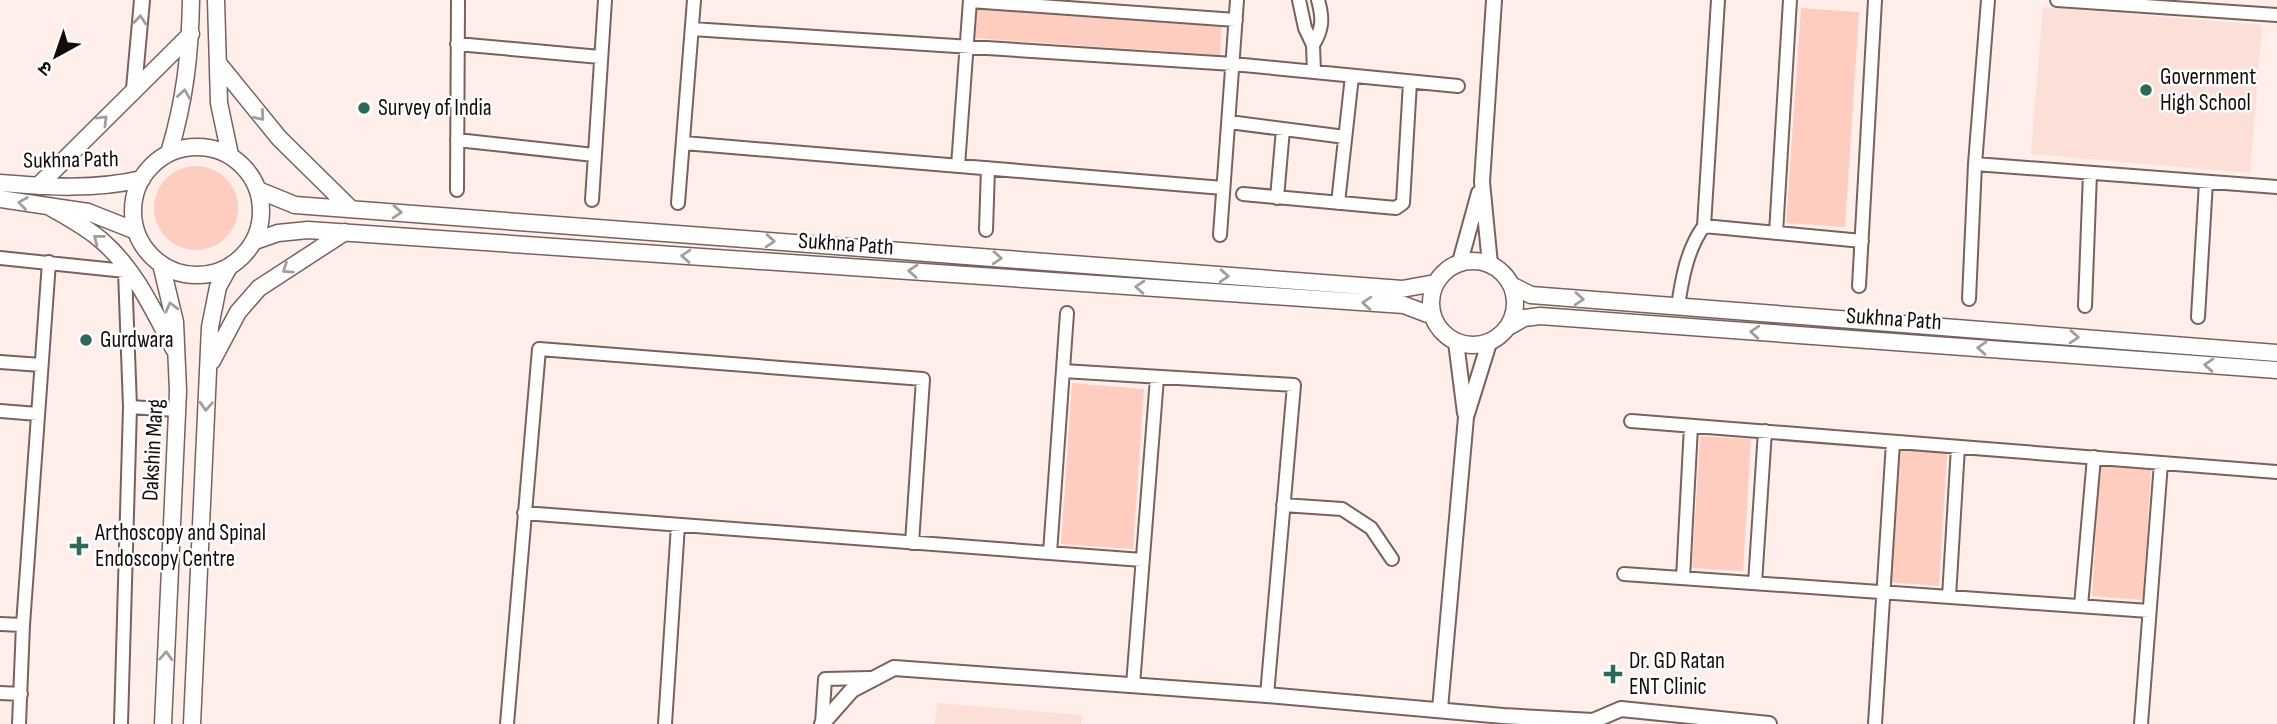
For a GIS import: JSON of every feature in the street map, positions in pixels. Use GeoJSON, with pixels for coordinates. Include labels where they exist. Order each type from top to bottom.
{"type":"FeatureCollection","features":[{"type":"Feature","properties":{"kind":"main road"},"geometry":{"type":"LineString","coordinates":[[169,153],[180,115],[191,51],[191,0]]}},
{"type":"Feature","properties":{"kind":"main road"},"geometry":{"type":"LineString","coordinates":[[216,0],[219,103],[230,155]]}},
{"type":"Feature","properties":{"kind":"main road"},"geometry":{"type":"LineString","coordinates":[[38,186],[191,34]]}},
{"type":"Feature","properties":{"kind":"main road"},"geometry":{"type":"LineString","coordinates":[[218,63],[279,138],[351,209]]}},
{"type":"Feature","properties":{"kind":"main road"},"geometry":{"type":"LineString","coordinates":[[192,724],[210,327],[218,287],[229,267],[250,249],[255,241],[260,228],[261,199],[250,173],[230,155],[209,148],[190,147],[169,153],[158,160],[142,179],[134,198],[136,230],[144,246],[161,264],[185,274],[204,275],[229,267]]}},
{"type":"Feature","properties":{"kind":"main road","name":"Sukhna Path"},"geometry":{"type":"LineString","coordinates":[[0,183],[76,188],[113,186],[142,179]]}},
{"type":"Feature","properties":{"kind":"main road","name":"Sukhna Path"},"geometry":{"type":"LineString","coordinates":[[258,190],[295,205],[1402,289],[1435,284]]}},
{"type":"Feature","properties":{"kind":"main road","name":"Sukhna Path"},"geometry":{"type":"LineString","coordinates":[[0,200],[88,212],[136,230]]}},
{"type":"Feature","properties":{"kind":"main road"},"geometry":{"type":"LineString","coordinates":[[50,206],[100,239],[127,266],[177,354]]}},
{"type":"Feature","properties":{"kind":"main road","name":"Sukhna Path"},"geometry":{"type":"LineString","coordinates":[[255,241],[278,233],[309,230],[345,232],[1404,305],[1433,316]]}},
{"type":"Feature","properties":{"kind":"main road"},"geometry":{"type":"LineString","coordinates":[[208,369],[238,312],[259,288],[345,232]]}},
{"type":"Feature","properties":{"kind":"main road"},"geometry":{"type":"LineString","coordinates":[[1475,260],[1490,264],[1505,274],[1513,286],[1516,304],[1510,326],[1489,343],[1472,346],[1456,342],[1443,332],[1433,316],[1431,302],[1435,284],[1450,266],[1460,262],[1475,260]]}},
{"type":"Feature","properties":{"kind":"main road","name":"Dakshin Marg"},"geometry":{"type":"LineString","coordinates":[[161,264],[175,323],[177,354],[177,410],[163,724]]}},
{"type":"Feature","properties":{"kind":"main road","name":"Sukhna Path"},"geometry":{"type":"LineString","coordinates":[[1513,286],[1531,295],[2277,353]]}},
{"type":"Feature","properties":{"kind":"main road","name":"Sukhna Path"},"geometry":{"type":"LineString","coordinates":[[1510,326],[1524,318],[1540,316],[2277,370]]}},
{"type":"Feature","properties":{"kind":"street"},"geometry":{"type":"LineString","coordinates":[[134,89],[142,0]]}},
{"type":"Feature","properties":{"kind":"street"},"geometry":{"type":"LineString","coordinates":[[457,190],[458,0]]}},
{"type":"Feature","properties":{"kind":"street"},"geometry":{"type":"LineString","coordinates":[[592,200],[605,0]]}},
{"type":"Feature","properties":{"kind":"street"},"geometry":{"type":"LineString","coordinates":[[678,203],[694,0]]}},
{"type":"Feature","properties":{"kind":"street"},"geometry":{"type":"LineString","coordinates":[[958,166],[970,0],[1236,20]]}},
{"type":"Feature","properties":{"kind":"street"},"geometry":{"type":"LineString","coordinates":[[1220,235],[1237,0]]}},
{"type":"Feature","properties":{"kind":"street"},"geometry":{"type":"LineString","coordinates":[[1299,0],[1305,29],[1313,45],[1314,72]]}},
{"type":"Feature","properties":{"kind":"street"},"geometry":{"type":"LineString","coordinates":[[1313,45],[1321,31],[1322,15],[1318,0]]}},
{"type":"Feature","properties":{"kind":"street"},"geometry":{"type":"LineString","coordinates":[[1490,264],[1482,182],[1494,0]]}},
{"type":"Feature","properties":{"kind":"street"},"geometry":{"type":"LineString","coordinates":[[1678,306],[1684,271],[1696,238],[1704,226],[1718,0]]}},
{"type":"Feature","properties":{"kind":"street"},"geometry":{"type":"LineString","coordinates":[[1776,233],[1790,0]]}},
{"type":"Feature","properties":{"kind":"street"},"geometry":{"type":"LineString","coordinates":[[1859,286],[1875,0]]}},
{"type":"Feature","properties":{"kind":"street"},"geometry":{"type":"LineString","coordinates":[[1969,299],[1975,164],[1988,0]]}},
{"type":"Feature","properties":{"kind":"street"},"geometry":{"type":"LineString","coordinates":[[2057,0],[2277,15]]}},
{"type":"Feature","properties":{"kind":"street"},"geometry":{"type":"LineString","coordinates":[[692,29],[1233,64],[1458,86]]}},
{"type":"Feature","properties":{"kind":"street"},"geometry":{"type":"LineString","coordinates":[[457,44],[600,57]]}},
{"type":"Feature","properties":{"kind":"street"},"geometry":{"type":"LineString","coordinates":[[1338,203],[1352,76]]}},
{"type":"Feature","properties":{"kind":"street"},"geometry":{"type":"LineString","coordinates":[[1243,194],[1396,208],[1403,203],[1410,82]]}},
{"type":"Feature","properties":{"kind":"street"},"geometry":{"type":"LineString","coordinates":[[1229,121],[1345,137]]}},
{"type":"Feature","properties":{"kind":"street"},"geometry":{"type":"LineString","coordinates":[[1277,198],[1283,129]]}},
{"type":"Feature","properties":{"kind":"street"},"geometry":{"type":"LineString","coordinates":[[457,140],[594,155]]}},
{"type":"Feature","properties":{"kind":"street"},"geometry":{"type":"LineString","coordinates":[[684,143],[1223,188]]}},
{"type":"Feature","properties":{"kind":"street"},"geometry":{"type":"LineString","coordinates":[[1975,164],[2277,187]]}},
{"type":"Feature","properties":{"kind":"street"},"geometry":{"type":"LineString","coordinates":[[986,230],[988,168]]}},
{"type":"Feature","properties":{"kind":"street"},"geometry":{"type":"LineString","coordinates":[[2085,306],[2090,173]]}},
{"type":"Feature","properties":{"kind":"street"},"geometry":{"type":"LineString","coordinates":[[1460,262],[1482,182]]}},
{"type":"Feature","properties":{"kind":"street"},"geometry":{"type":"LineString","coordinates":[[2198,317],[2206,182]]}},
{"type":"Feature","properties":{"kind":"street"},"geometry":{"type":"LineString","coordinates":[[1704,226],[1862,241]]}},
{"type":"Feature","properties":{"kind":"street"},"geometry":{"type":"LineString","coordinates":[[0,258],[125,271],[130,407],[121,724]]}},
{"type":"Feature","properties":{"kind":"street"},"geometry":{"type":"LineString","coordinates":[[19,724],[23,625],[49,262]]}},
{"type":"Feature","properties":{"kind":"street"},"geometry":{"type":"LineString","coordinates":[[1050,553],[1067,313]]}},
{"type":"Feature","properties":{"kind":"street"},"geometry":{"type":"LineString","coordinates":[[1456,342],[1466,418]]}},
{"type":"Feature","properties":{"kind":"street"},"geometry":{"type":"LineString","coordinates":[[1440,709],[1466,418],[1489,343]]}},
{"type":"Feature","properties":{"kind":"street"},"geometry":{"type":"LineString","coordinates":[[507,724],[539,349],[923,379],[912,543]]}},
{"type":"Feature","properties":{"kind":"street"},"geometry":{"type":"LineString","coordinates":[[0,362],[41,365]]}},
{"type":"Feature","properties":{"kind":"street"},"geometry":{"type":"LineString","coordinates":[[1063,370],[1294,385],[1267,695]]}},
{"type":"Feature","properties":{"kind":"street"},"geometry":{"type":"LineString","coordinates":[[1133,685],[1157,378]]}},
{"type":"Feature","properties":{"kind":"street"},"geometry":{"type":"LineString","coordinates":[[130,407],[177,410]]}},
{"type":"Feature","properties":{"kind":"street"},"geometry":{"type":"LineString","coordinates":[[0,411],[38,414]]}},
{"type":"Feature","properties":{"kind":"street"},"geometry":{"type":"LineString","coordinates":[[1630,421],[2277,472]]}},
{"type":"Feature","properties":{"kind":"street"},"geometry":{"type":"LineString","coordinates":[[1683,578],[1691,426]]}},
{"type":"Feature","properties":{"kind":"street"},"geometry":{"type":"LineString","coordinates":[[1755,583],[1765,431]]}},
{"type":"Feature","properties":{"kind":"street"},"geometry":{"type":"LineString","coordinates":[[1875,724],[1893,442]]}},
{"type":"Feature","properties":{"kind":"street"},"geometry":{"type":"LineString","coordinates":[[1949,597],[1958,447]]}},
{"type":"Feature","properties":{"kind":"street"},"geometry":{"type":"LineString","coordinates":[[2081,606],[2094,457]]}},
{"type":"Feature","properties":{"kind":"street"},"geometry":{"type":"LineString","coordinates":[[2141,724],[2161,463]]}},
{"type":"Feature","properties":{"kind":"street"},"geometry":{"type":"LineString","coordinates":[[1283,505],[1342,509],[1371,528],[1392,559]]}},
{"type":"Feature","properties":{"kind":"street"},"geometry":{"type":"LineString","coordinates":[[524,513],[1142,560]]}},
{"type":"Feature","properties":{"kind":"street"},"geometry":{"type":"LineString","coordinates":[[665,724],[678,525]]}},
{"type":"Feature","properties":{"kind":"street"},"geometry":{"type":"LineString","coordinates":[[1624,574],[2149,611]]}},
{"type":"Feature","properties":{"kind":"street"},"geometry":{"type":"LineString","coordinates":[[0,624],[23,625]]}},
{"type":"Feature","properties":{"kind":"street"},"geometry":{"type":"LineString","coordinates":[[822,724],[852,690],[870,678],[894,668],[1593,722],[1620,709],[1769,724]]}},
{"type":"Feature","properties":{"kind":"street"},"geometry":{"type":"LineString","coordinates":[[822,724],[825,679],[870,678]]}},
{"type":"Feature","properties":{"kind":"street"},"geometry":{"type":"LineString","coordinates":[[0,693],[21,694]]}},
{"type":"Feature","properties":{"kind":"shaded area","name":"Government High School"},"geometry":{"type":"Polygon","coordinates":[[[2043,7],[2262,25],[2250,173],[2031,154],[2043,7]]]}},
{"type":"Feature","properties":{"kind":"shaded area"},"geometry":{"type":"Polygon","coordinates":[[[975,8],[1222,25],[1220,55],[974,38],[975,8]]]}},
{"type":"Feature","properties":{"kind":"shaded area"},"geometry":{"type":"Polygon","coordinates":[[[1801,8],[1859,12],[1845,227],[1786,223],[1801,8]]]}},
{"type":"Feature","properties":{"kind":"shaded area"},"geometry":{"type":"Polygon","coordinates":[[[188,166],[204,166],[220,173],[231,184],[238,200],[235,224],[226,238],[204,250],[188,250],[172,243],[161,232],[154,216],[154,200],[161,184],[172,173],[188,166]]]}},
{"type":"Feature","properties":{"kind":"shaded area"},"geometry":{"type":"Polygon","coordinates":[[[1072,383],[1144,389],[1133,549],[1061,544],[1072,383]]]}},
{"type":"Feature","properties":{"kind":"shaded area"},"geometry":{"type":"Polygon","coordinates":[[[1700,436],[1751,439],[1743,571],[1692,568],[1700,436]]]}},
{"type":"Feature","properties":{"kind":"shaded area"},"geometry":{"type":"Polygon","coordinates":[[[1896,450],[1947,453],[1939,586],[1889,582],[1896,450]]]}},
{"type":"Feature","properties":{"kind":"shaded area"},"geometry":{"type":"Polygon","coordinates":[[[2100,464],[2151,468],[2143,600],[2092,596],[2100,464]]]}},
{"type":"Feature","properties":{"kind":"shaded area"},"geometry":{"type":"Polygon","coordinates":[[[937,703],[1082,715],[1081,724],[935,724],[937,703]]]}},
{"type":"Feature","properties":{"kind":"place","name":"Government High School"},"geometry":{"type":"Point","coordinates":[2146,90]}},
{"type":"Feature","properties":{"kind":"place","name":"Survey of India"},"geometry":{"type":"Point","coordinates":[364,108]}},
{"type":"Feature","properties":{"kind":"place","name":"Gurdwara"},"geometry":{"type":"Point","coordinates":[86,340]}},
{"type":"Feature","properties":{"kind":"place","name":"Arthoscopy and Spinal Endoscopy Centre"},"geometry":{"type":"Point","coordinates":[79,546]}},
{"type":"Feature","properties":{"kind":"place","name":"Dr. GD Ratan ENT Clinic"},"geometry":{"type":"Point","coordinates":[1613,674]}}]}
